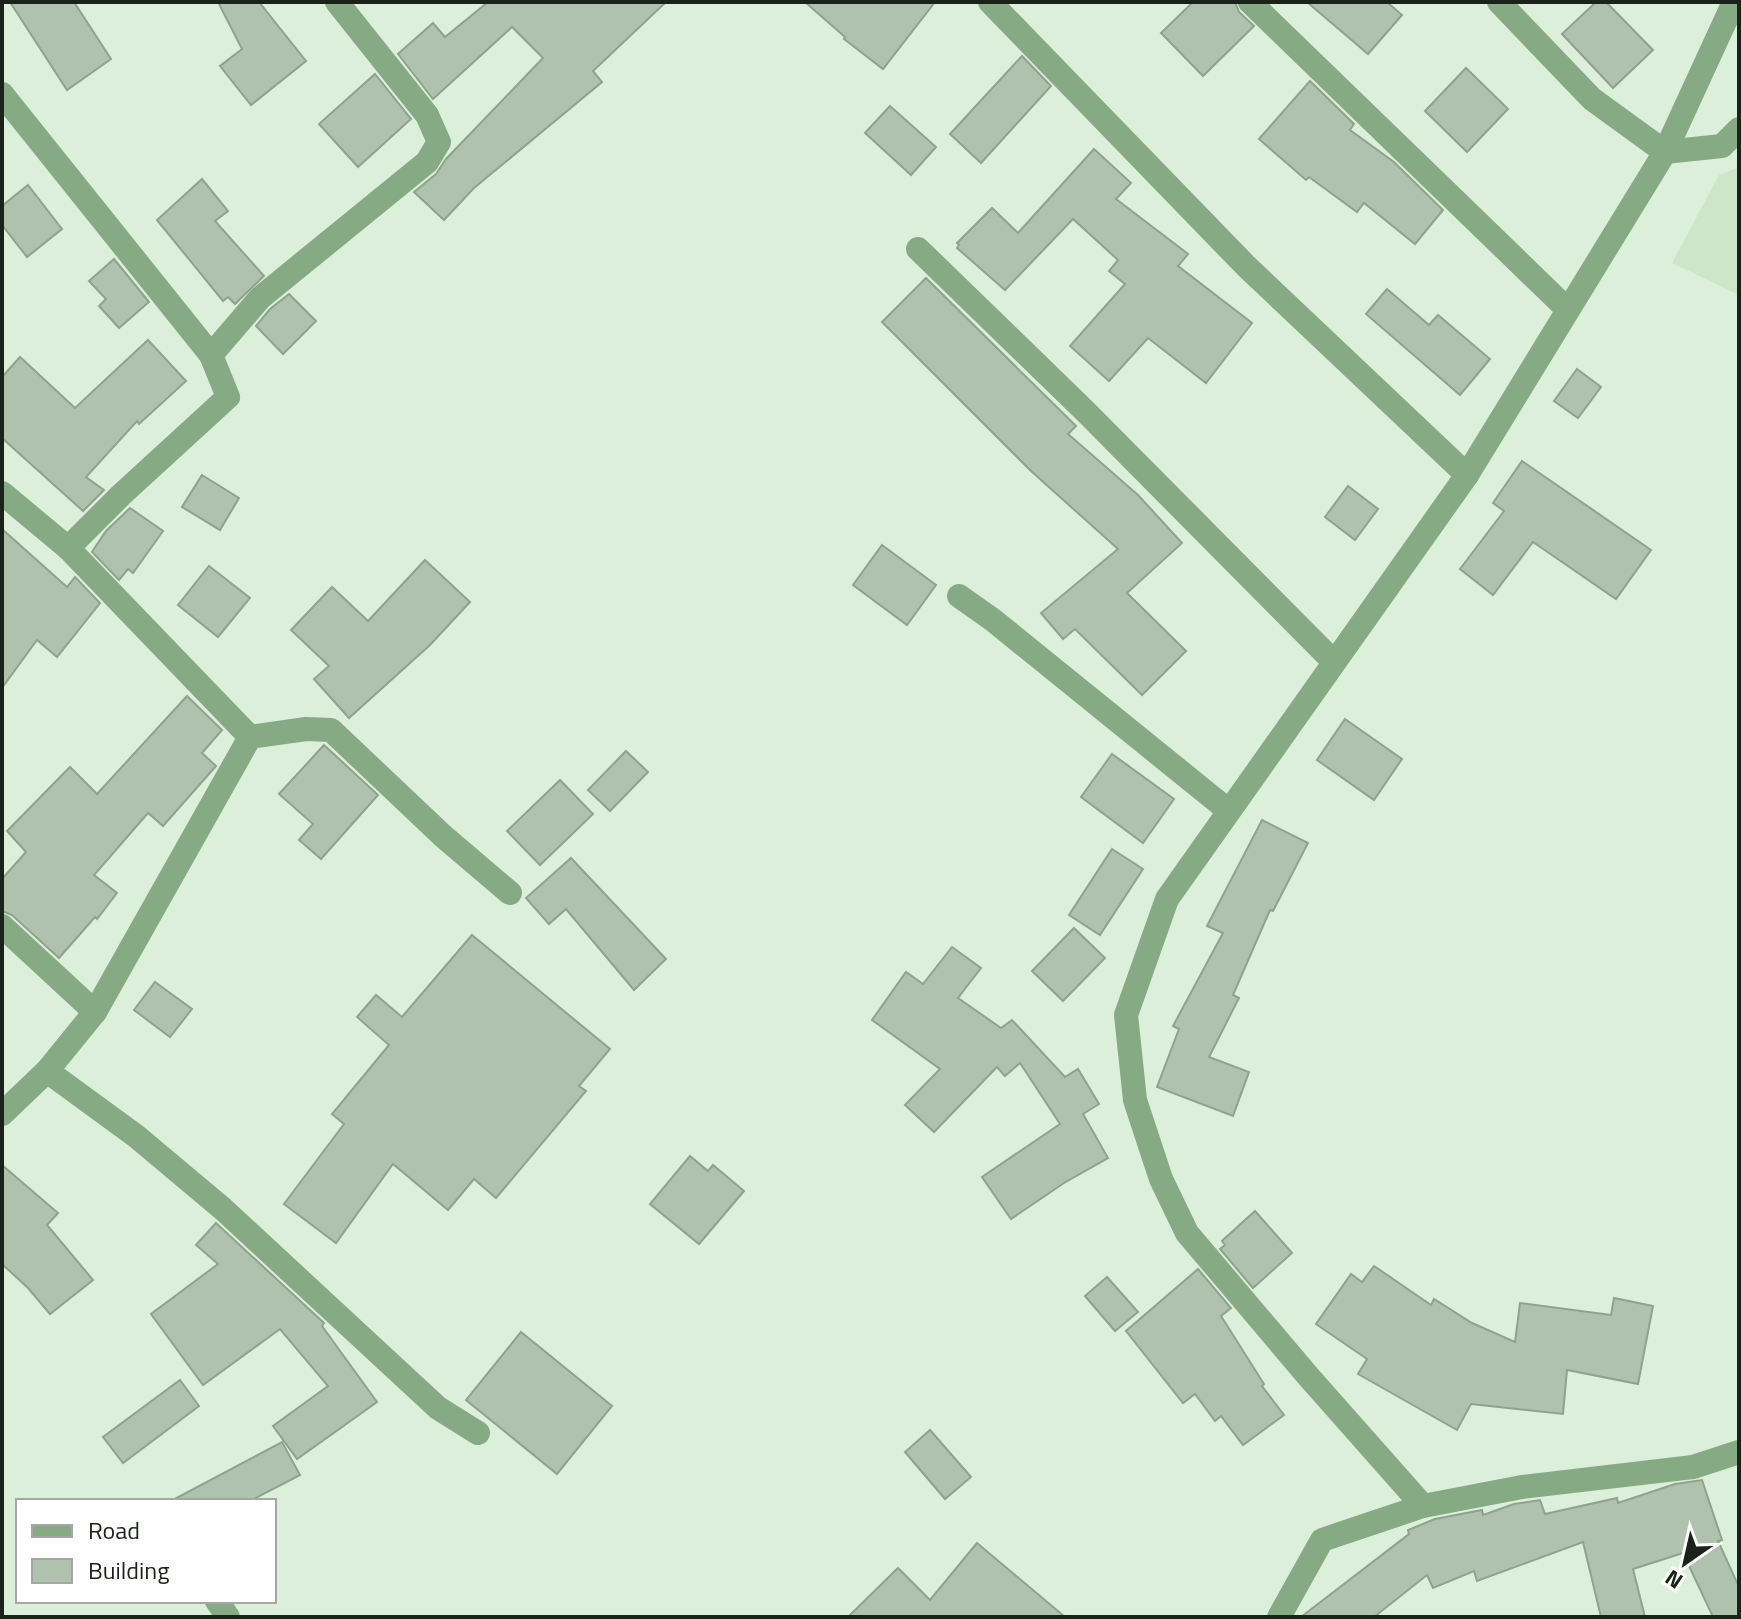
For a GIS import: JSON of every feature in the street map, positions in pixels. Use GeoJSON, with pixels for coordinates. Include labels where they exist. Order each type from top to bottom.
{"type":"FeatureCollection","features":[{"type":"Feature","properties":{"kind":"street"},"geometry":{"type":"LineString","coordinates":[[211,355],[260,298],[427,162],[439,142],[427,115],[337,2]]}},
{"type":"Feature","properties":{"kind":"street"},"geometry":{"type":"LineString","coordinates":[[990,2],[1246,266],[1467,475]]}},
{"type":"Feature","properties":{"kind":"street"},"geometry":{"type":"LineString","coordinates":[[1250,2],[1568,310]]}},
{"type":"Feature","properties":{"kind":"street"},"geometry":{"type":"LineString","coordinates":[[1499,2],[1592,99],[1665,152],[1733,145]]}},
{"type":"Feature","properties":{"kind":"street"},"geometry":{"type":"LineString","coordinates":[[1423,1506],[1187,1233],[1161,1179],[1135,1100],[1126,1015],[1167,899],[1467,475],[1665,152],[1734,2]]}},
{"type":"Feature","properties":{"kind":"street"},"geometry":{"type":"LineString","coordinates":[[2,94],[211,355],[228,397],[68,548]]}},
{"type":"Feature","properties":{"kind":"street"},"geometry":{"type":"LineString","coordinates":[[918,249],[1085,411],[1334,662]]}},
{"type":"Feature","properties":{"kind":"street"},"geometry":{"type":"LineString","coordinates":[[2,493],[68,548],[250,737]]}},
{"type":"Feature","properties":{"kind":"street"},"geometry":{"type":"LineString","coordinates":[[959,596],[993,620],[1229,811]]}},
{"type":"Feature","properties":{"kind":"street"},"geometry":{"type":"LineString","coordinates":[[250,737],[306,729],[331,730],[443,836],[510,893]]}},
{"type":"Feature","properties":{"kind":"street"},"geometry":{"type":"LineString","coordinates":[[3,1111],[47,1071],[95,1012],[250,737]]}},
{"type":"Feature","properties":{"kind":"street"},"geometry":{"type":"LineString","coordinates":[[2,926],[95,1012]]}},
{"type":"Feature","properties":{"kind":"street"},"geometry":{"type":"LineString","coordinates":[[47,1071],[136,1136],[223,1209],[438,1408],[478,1433]]}},
{"type":"Feature","properties":{"kind":"street"},"geometry":{"type":"LineString","coordinates":[[1279,1617],[1322,1540],[1423,1506],[1522,1487],[1693,1467],[1739,1452]]}},
{"type":"Feature","properties":{"kind":"shaded area"},"geometry":{"type":"Polygon","coordinates":[[[1739,167],[1739,295],[1672,263],[1719,175],[1739,167]]]}},
{"type":"Feature","properties":{"kind":"building"},"geometry":{"type":"Polygon","coordinates":[[[10,2],[74,2],[111,59],[67,90],[10,2]]]}},
{"type":"Feature","properties":{"kind":"building"},"geometry":{"type":"Polygon","coordinates":[[[218,2],[259,2],[306,61],[251,105],[220,66],[242,49],[218,2]]]}},
{"type":"Feature","properties":{"kind":"building"},"geometry":{"type":"Polygon","coordinates":[[[488,2],[666,2],[593,71],[602,82],[474,188],[444,220],[414,192],[436,174],[446,159],[543,58],[512,27],[433,99],[398,54],[433,23],[445,37],[488,2]]]}},
{"type":"Feature","properties":{"kind":"building"},"geometry":{"type":"Polygon","coordinates":[[[805,2],[935,2],[883,69],[844,39],[805,2]]]}},
{"type":"Feature","properties":{"kind":"building"},"geometry":{"type":"Polygon","coordinates":[[[1193,2],[1235,2],[1239,12],[1254,26],[1203,76],[1161,33],[1193,2]]]}},
{"type":"Feature","properties":{"kind":"building"},"geometry":{"type":"Polygon","coordinates":[[[1307,2],[1387,2],[1402,15],[1368,54],[1307,2]]]}},
{"type":"Feature","properties":{"kind":"building"},"geometry":{"type":"Polygon","coordinates":[[[1596,2],[1606,2],[1653,50],[1613,88],[1562,34],[1596,2]]]}},
{"type":"Feature","properties":{"kind":"building"},"geometry":{"type":"Polygon","coordinates":[[[1022,56],[1051,86],[981,163],[950,134],[1022,56]]]}},
{"type":"Feature","properties":{"kind":"building"},"geometry":{"type":"Polygon","coordinates":[[[1466,68],[1508,109],[1467,152],[1425,111],[1466,68]]]}},
{"type":"Feature","properties":{"kind":"building"},"geometry":{"type":"Polygon","coordinates":[[[375,74],[411,119],[358,167],[319,124],[375,74]]]}},
{"type":"Feature","properties":{"kind":"building"},"geometry":{"type":"Polygon","coordinates":[[[1310,81],[1354,124],[1350,130],[1394,162],[1443,210],[1415,244],[1364,203],[1357,212],[1309,177],[1306,180],[1259,139],[1310,81]]]}},
{"type":"Feature","properties":{"kind":"building"},"geometry":{"type":"Polygon","coordinates":[[[890,106],[936,147],[911,175],[865,133],[890,106]]]}},
{"type":"Feature","properties":{"kind":"building"},"geometry":{"type":"Polygon","coordinates":[[[1094,149],[1131,183],[1116,199],[1188,254],[1178,266],[1252,323],[1206,383],[1148,338],[1109,381],[1070,346],[1125,284],[1109,271],[1118,260],[1073,219],[1005,290],[957,248],[957,243],[992,208],[1018,233],[1094,149]]]}},
{"type":"Feature","properties":{"kind":"building"},"geometry":{"type":"Polygon","coordinates":[[[202,179],[228,211],[215,221],[264,276],[235,304],[228,297],[223,301],[157,220],[202,179]]]}},
{"type":"Feature","properties":{"kind":"building"},"geometry":{"type":"Polygon","coordinates":[[[28,185],[62,229],[27,257],[2,225],[2,206],[28,185]]]}},
{"type":"Feature","properties":{"kind":"building"},"geometry":{"type":"Polygon","coordinates":[[[114,259],[149,302],[119,328],[99,306],[106,299],[89,281],[114,259]]]}},
{"type":"Feature","properties":{"kind":"building"},"geometry":{"type":"Polygon","coordinates":[[[926,278],[1076,426],[1068,434],[1138,495],[1182,543],[1127,593],[1186,651],[1142,695],[1075,629],[1063,639],[1041,613],[1118,549],[1031,471],[882,322],[926,278]]]}},
{"type":"Feature","properties":{"kind":"building"},"geometry":{"type":"Polygon","coordinates":[[[1387,289],[1429,325],[1438,315],[1490,359],[1460,395],[1366,314],[1387,289]]]}},
{"type":"Feature","properties":{"kind":"building"},"geometry":{"type":"Polygon","coordinates":[[[289,294],[316,321],[283,354],[256,326],[270,309],[289,294]]]}},
{"type":"Feature","properties":{"kind":"building"},"geometry":{"type":"Polygon","coordinates":[[[148,340],[186,381],[139,424],[137,421],[86,477],[104,490],[83,511],[2,438],[2,377],[20,357],[75,408],[148,340]]]}},
{"type":"Feature","properties":{"kind":"building"},"geometry":{"type":"Polygon","coordinates":[[[1577,369],[1601,387],[1578,418],[1554,401],[1577,369]]]}},
{"type":"Feature","properties":{"kind":"building"},"geometry":{"type":"Polygon","coordinates":[[[1522,461],[1651,550],[1616,599],[1533,542],[1493,595],[1460,569],[1504,511],[1493,503],[1522,461]]]}},
{"type":"Feature","properties":{"kind":"building"},"geometry":{"type":"Polygon","coordinates":[[[202,475],[239,498],[220,530],[182,507],[202,475]]]}},
{"type":"Feature","properties":{"kind":"building"},"geometry":{"type":"Polygon","coordinates":[[[1348,486],[1378,509],[1355,540],[1325,517],[1348,486]]]}},
{"type":"Feature","properties":{"kind":"building"},"geometry":{"type":"Polygon","coordinates":[[[130,508],[163,531],[133,573],[128,569],[119,580],[92,552],[106,531],[130,508]]]}},
{"type":"Feature","properties":{"kind":"building"},"geometry":{"type":"Polygon","coordinates":[[[2,529],[67,587],[75,577],[100,603],[57,657],[37,640],[2,688],[2,529]]]}},
{"type":"Feature","properties":{"kind":"building"},"geometry":{"type":"Polygon","coordinates":[[[882,545],[936,585],[907,625],[853,585],[882,545]]]}},
{"type":"Feature","properties":{"kind":"building"},"geometry":{"type":"Polygon","coordinates":[[[425,560],[470,602],[430,645],[349,718],[314,679],[329,666],[291,630],[332,587],[368,621],[425,560]]]}},
{"type":"Feature","properties":{"kind":"building"},"geometry":{"type":"Polygon","coordinates":[[[209,566],[250,598],[218,637],[178,605],[209,566]]]}},
{"type":"Feature","properties":{"kind":"building"},"geometry":{"type":"Polygon","coordinates":[[[187,696],[222,730],[202,753],[216,766],[163,826],[148,813],[94,875],[117,893],[59,958],[12,915],[2,911],[2,879],[26,852],[7,831],[70,767],[97,794],[187,696]]]}},
{"type":"Feature","properties":{"kind":"building"},"geometry":{"type":"Polygon","coordinates":[[[1345,719],[1402,759],[1374,800],[1317,760],[1345,719]]]}},
{"type":"Feature","properties":{"kind":"building"},"geometry":{"type":"Polygon","coordinates":[[[324,745],[378,795],[321,859],[299,840],[313,824],[279,794],[324,745]]]}},
{"type":"Feature","properties":{"kind":"building"},"geometry":{"type":"Polygon","coordinates":[[[626,751],[648,772],[610,811],[588,790],[626,751]]]}},
{"type":"Feature","properties":{"kind":"building"},"geometry":{"type":"Polygon","coordinates":[[[1112,754],[1174,799],[1143,843],[1081,797],[1112,754]]]}},
{"type":"Feature","properties":{"kind":"building"},"geometry":{"type":"Polygon","coordinates":[[[560,780],[593,814],[540,865],[507,831],[560,780]]]}},
{"type":"Feature","properties":{"kind":"building"},"geometry":{"type":"Polygon","coordinates":[[[1262,820],[1308,843],[1273,911],[1270,910],[1233,995],[1239,998],[1209,1057],[1249,1072],[1233,1116],[1157,1087],[1179,1029],[1173,1026],[1223,933],[1207,926],[1262,820]]]}},
{"type":"Feature","properties":{"kind":"building"},"geometry":{"type":"Polygon","coordinates":[[[1112,849],[1143,869],[1100,935],[1069,915],[1112,849]]]}},
{"type":"Feature","properties":{"kind":"building"},"geometry":{"type":"Polygon","coordinates":[[[571,858],[666,959],[634,990],[566,909],[549,924],[526,898],[571,858]]]}},
{"type":"Feature","properties":{"kind":"building"},"geometry":{"type":"Polygon","coordinates":[[[1074,928],[1105,958],[1063,1001],[1032,971],[1074,928]]]}},
{"type":"Feature","properties":{"kind":"building"},"geometry":{"type":"Polygon","coordinates":[[[472,935],[610,1049],[579,1086],[586,1091],[496,1198],[474,1179],[448,1210],[393,1164],[336,1243],[284,1204],[344,1124],[332,1114],[389,1045],[357,1017],[376,995],[402,1017],[472,935]]]}},
{"type":"Feature","properties":{"kind":"building"},"geometry":{"type":"Polygon","coordinates":[[[952,947],[981,968],[958,998],[1001,1028],[1012,1020],[1065,1077],[1078,1069],[1099,1104],[1083,1114],[1108,1158],[1011,1219],[982,1177],[1060,1124],[1020,1063],[1005,1076],[997,1067],[934,1132],[905,1105],[940,1069],[872,1020],[906,972],[923,984],[952,947]]]}},
{"type":"Feature","properties":{"kind":"building"},"geometry":{"type":"Polygon","coordinates":[[[155,982],[192,1009],[170,1037],[134,1010],[155,982]]]}},
{"type":"Feature","properties":{"kind":"building"},"geometry":{"type":"Polygon","coordinates":[[[690,1156],[708,1171],[713,1165],[744,1191],[699,1244],[650,1204],[690,1156]]]}},
{"type":"Feature","properties":{"kind":"building"},"geometry":{"type":"Polygon","coordinates":[[[2,1165],[58,1213],[47,1225],[93,1280],[50,1314],[2,1264],[2,1165]]]}},
{"type":"Feature","properties":{"kind":"building"},"geometry":{"type":"Polygon","coordinates":[[[1255,1211],[1292,1253],[1253,1288],[1220,1249],[1225,1245],[1222,1241],[1255,1211]]]}},
{"type":"Feature","properties":{"kind":"building"},"geometry":{"type":"Polygon","coordinates":[[[216,1223],[324,1323],[322,1326],[377,1402],[297,1459],[273,1426],[328,1386],[280,1329],[203,1385],[151,1314],[218,1264],[196,1245],[216,1223]]]}},
{"type":"Feature","properties":{"kind":"building"},"geometry":{"type":"Polygon","coordinates":[[[1374,1266],[1431,1305],[1434,1299],[1472,1323],[1515,1342],[1520,1303],[1611,1315],[1614,1298],[1653,1306],[1638,1384],[1567,1370],[1563,1414],[1471,1404],[1457,1430],[1358,1374],[1367,1359],[1316,1324],[1351,1274],[1362,1282],[1374,1266]]]}},
{"type":"Feature","properties":{"kind":"building"},"geometry":{"type":"Polygon","coordinates":[[[1198,1269],[1231,1308],[1221,1316],[1264,1384],[1262,1386],[1284,1415],[1243,1445],[1221,1416],[1215,1421],[1195,1394],[1183,1403],[1126,1331],[1198,1269]]]}},
{"type":"Feature","properties":{"kind":"building"},"geometry":{"type":"Polygon","coordinates":[[[1107,1277],[1138,1312],[1115,1331],[1085,1296],[1107,1277]]]}},
{"type":"Feature","properties":{"kind":"building"},"geometry":{"type":"Polygon","coordinates":[[[521,1332],[612,1406],[557,1474],[466,1400],[521,1332]]]}},
{"type":"Feature","properties":{"kind":"building"},"geometry":{"type":"Polygon","coordinates":[[[180,1380],[199,1406],[123,1463],[103,1437],[180,1380]]]}},
{"type":"Feature","properties":{"kind":"building"},"geometry":{"type":"Polygon","coordinates":[[[930,1430],[971,1477],[945,1499],[905,1452],[930,1430]]]}},
{"type":"Feature","properties":{"kind":"building"},"geometry":{"type":"Polygon","coordinates":[[[282,1442],[300,1475],[254,1499],[175,1499],[282,1442]]]}},
{"type":"Feature","properties":{"kind":"building"},"geometry":{"type":"Polygon","coordinates":[[[1702,1480],[1722,1540],[1718,1541],[1739,1587],[1739,1617],[1713,1617],[1683,1553],[1633,1569],[1645,1617],[1601,1617],[1583,1542],[1477,1581],[1474,1571],[1433,1588],[1427,1575],[1374,1617],[1301,1617],[1409,1534],[1408,1530],[1435,1519],[1482,1510],[1483,1515],[1514,1504],[1540,1500],[1545,1514],[1617,1498],[1618,1503],[1675,1484],[1702,1480]]]}},
{"type":"Feature","properties":{"kind":"building"},"geometry":{"type":"Polygon","coordinates":[[[977,1543],[1065,1617],[848,1617],[898,1568],[930,1600],[977,1543]]]}}]}
